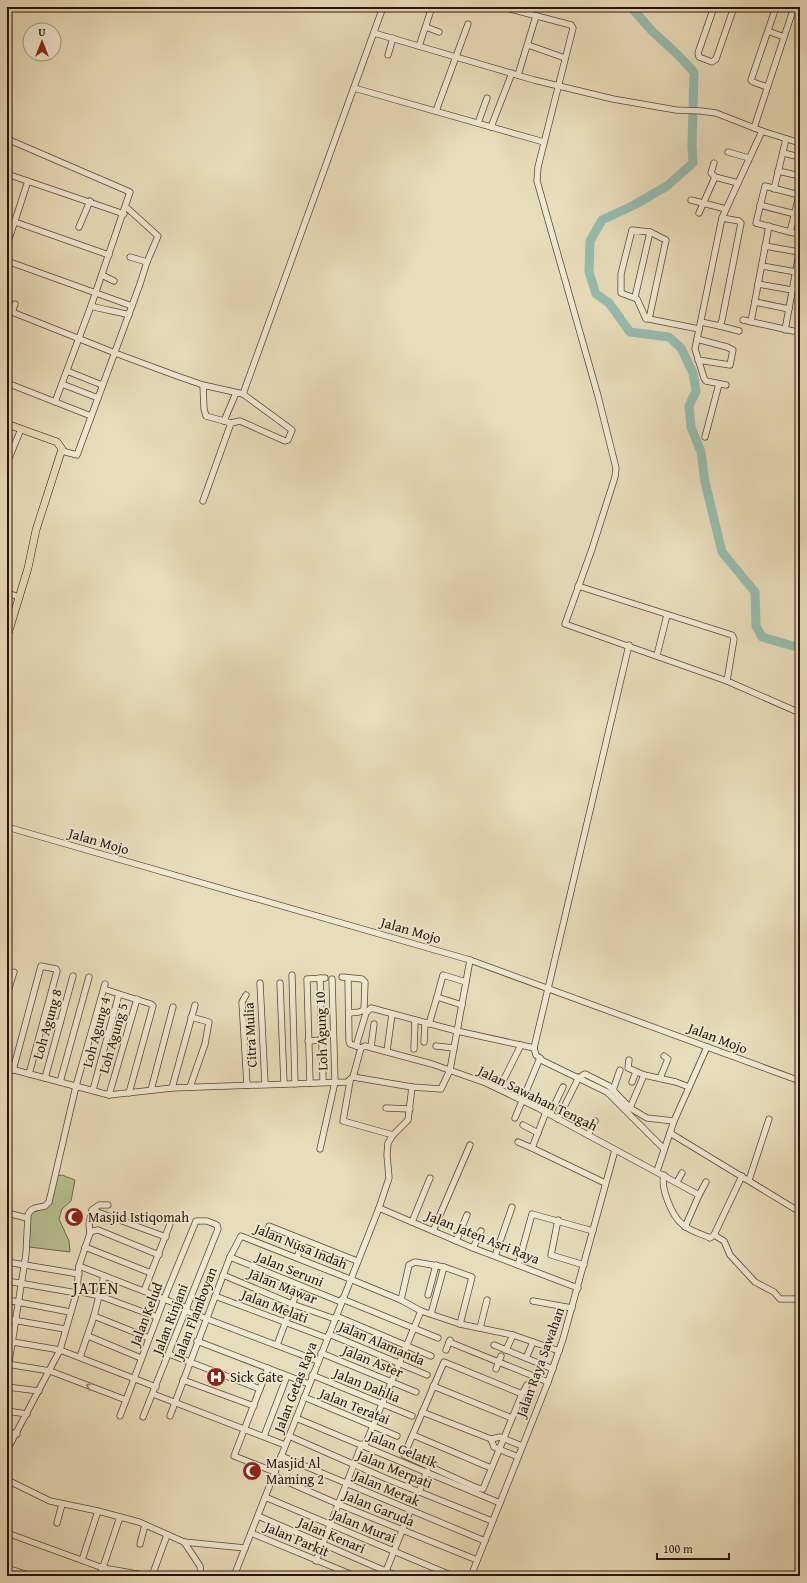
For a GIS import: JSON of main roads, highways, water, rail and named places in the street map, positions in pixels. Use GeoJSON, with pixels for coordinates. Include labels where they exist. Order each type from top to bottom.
{"type":"FeatureCollection","features":[{"type":"Feature","properties":{"kind":"main road"},"geometry":{"type":"LineString","coordinates":[[7,15],[10,7]]}},
{"type":"Feature","properties":{"kind":"main road"},"geometry":{"type":"LineString","coordinates":[[7,424],[57,442],[61,446],[62,451],[36,530],[7,637]]}},
{"type":"Feature","properties":{"kind":"waterway"},"geometry":{"type":"LineString","coordinates":[[631,7],[652,31],[694,72],[693,163],[667,186],[634,205],[602,220],[590,241],[589,272],[596,294],[609,303],[630,332],[669,337],[681,348],[693,373],[696,391],[689,406],[691,427],[701,452],[705,482],[722,552],[755,592],[756,626],[762,637],[800,648]]}},
{"type":"Feature","properties":{"kind":"place","name":"Masjid Istiqomah"},"geometry":{"type":"Point","coordinates":[74,1217]}},
{"type":"Feature","properties":{"kind":"place","name":"Sick Gate"},"geometry":{"type":"Point","coordinates":[216,1377]}},
{"type":"Feature","properties":{"kind":"place","name":"Masjid Al Maming 2"},"geometry":{"type":"Point","coordinates":[252,1471]}},
{"type":"Feature","properties":{"kind":"district","name":"JATEN"},"geometry":{"type":"Point","coordinates":[96,1288]}}]}
